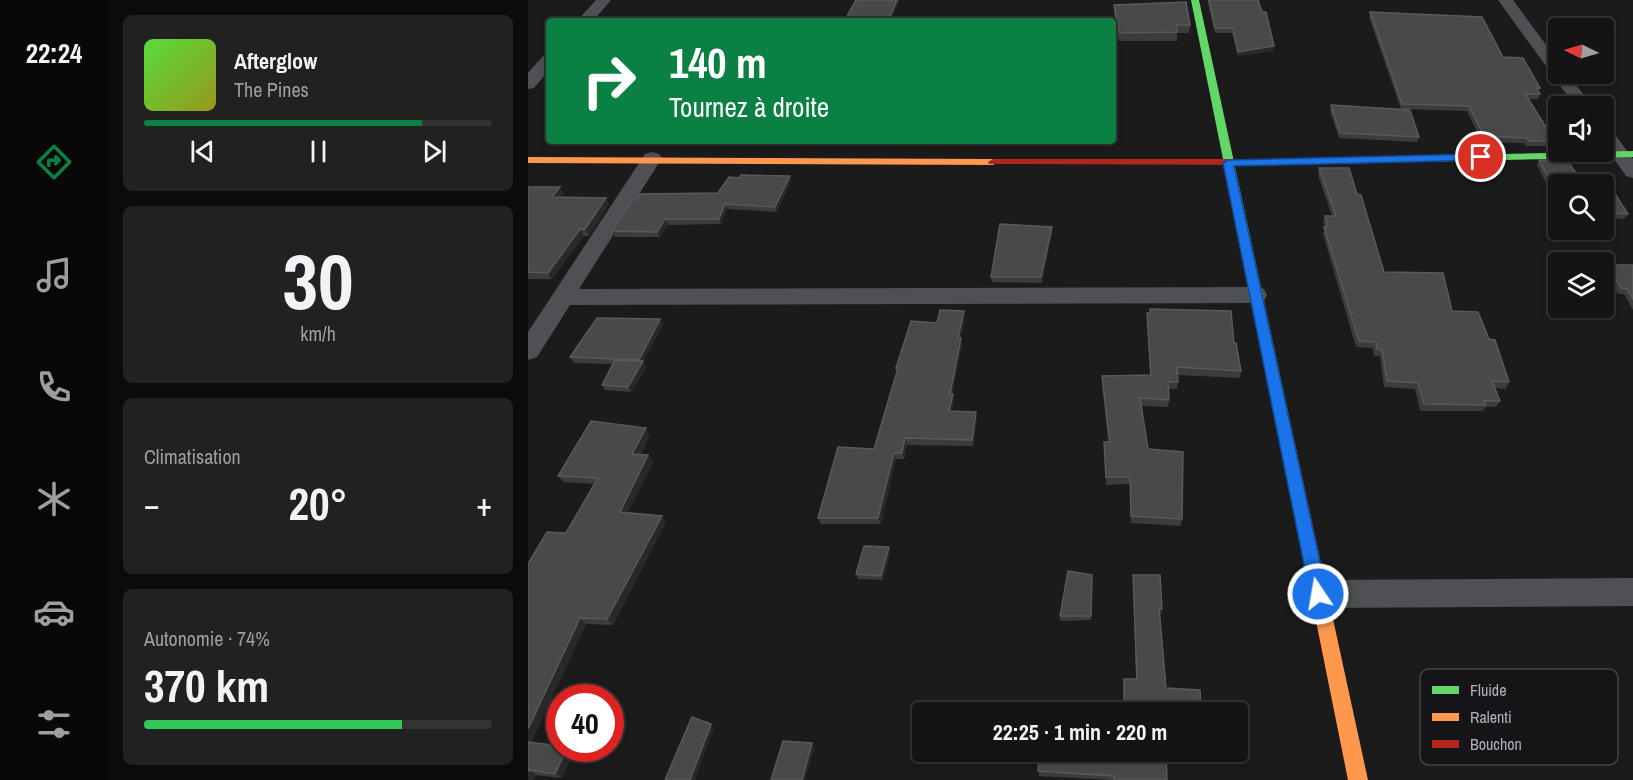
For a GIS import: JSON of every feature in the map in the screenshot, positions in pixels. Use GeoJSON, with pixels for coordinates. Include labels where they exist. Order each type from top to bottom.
{"type":"FeatureCollection","features":[{"type":"Feature","properties":{"kind":"street"},"geometry":{"type":"LineString","coordinates":[[588,18],[604,0]]}},
{"type":"Feature","properties":{"kind":"street"},"geometry":{"type":"LineString","coordinates":[[1195,0],[1358,780]]}},
{"type":"Feature","properties":{"kind":"street"},"geometry":{"type":"LineString","coordinates":[[1505,0],[1548,58]]}},
{"type":"Feature","properties":{"kind":"street"},"geometry":{"type":"LineString","coordinates":[[528,84],[546,63]]}},
{"type":"Feature","properties":{"kind":"street"},"geometry":{"type":"LineString","coordinates":[[1567,84],[1576,96]]}},
{"type":"Feature","properties":{"kind":"street"},"geometry":{"type":"LineString","coordinates":[[1614,143],[1626,154],[1633,172]]}},
{"type":"Feature","properties":{"kind":"street"},"geometry":{"type":"LineString","coordinates":[[528,159],[1228,163],[1626,154]]}},
{"type":"Feature","properties":{"kind":"street"},"geometry":{"type":"LineString","coordinates":[[528,351],[652,158]]}},
{"type":"Feature","properties":{"kind":"street"},"geometry":{"type":"LineString","coordinates":[[561,297],[1256,295]]}},
{"type":"Feature","properties":{"kind":"street"},"geometry":{"type":"LineString","coordinates":[[1318,594],[1633,592]]}},
{"type":"Feature","properties":{"kind":"building"},"geometry":{"type":"Polygon","coordinates":[[[856,0],[897,0],[889,18],[846,18],[856,0]]]}},
{"type":"Feature","properties":{"kind":"building"},"geometry":{"type":"Polygon","coordinates":[[[1209,0],[1258,0],[1262,12],[1266,12],[1274,46],[1238,52],[1233,28],[1215,28],[1209,0]]]}},
{"type":"Feature","properties":{"kind":"building"},"geometry":{"type":"Polygon","coordinates":[[[1186,2],[1190,25],[1176,25],[1177,32],[1120,33],[1114,5],[1186,2]]]}},
{"type":"Feature","properties":{"kind":"building"},"geometry":{"type":"Polygon","coordinates":[[[1370,12],[1482,17],[1503,57],[1523,58],[1540,88],[1536,88],[1540,94],[1525,94],[1548,130],[1548,141],[1484,136],[1469,106],[1402,104],[1370,12]]]}},
{"type":"Feature","properties":{"kind":"building"},"geometry":{"type":"Polygon","coordinates":[[[1331,105],[1410,110],[1419,137],[1340,133],[1331,105]]]}},
{"type":"Feature","properties":{"kind":"building"},"geometry":{"type":"Polygon","coordinates":[[[1539,160],[1568,162],[1577,174],[1548,174],[1548,177],[1539,160]]]}},
{"type":"Feature","properties":{"kind":"building"},"geometry":{"type":"Polygon","coordinates":[[[1319,168],[1349,168],[1357,194],[1361,195],[1384,272],[1443,273],[1452,311],[1478,312],[1489,339],[1495,340],[1509,382],[1492,381],[1500,401],[1484,401],[1486,405],[1424,404],[1418,383],[1387,381],[1382,350],[1377,349],[1376,342],[1359,341],[1324,227],[1328,227],[1325,216],[1336,216],[1319,168]]]}},
{"type":"Feature","properties":{"kind":"building"},"geometry":{"type":"Polygon","coordinates":[[[741,175],[790,176],[775,207],[725,204],[719,219],[665,219],[657,232],[612,231],[632,200],[636,200],[640,194],[718,193],[729,177],[739,178],[741,175]]]}},
{"type":"Feature","properties":{"kind":"building"},"geometry":{"type":"Polygon","coordinates":[[[528,187],[560,187],[552,197],[606,198],[585,229],[580,229],[548,273],[528,272],[528,187]]]}},
{"type":"Feature","properties":{"kind":"building"},"geometry":{"type":"Polygon","coordinates":[[[1614,192],[1628,214],[1614,213],[1614,192]]]}},
{"type":"Feature","properties":{"kind":"building"},"geometry":{"type":"Polygon","coordinates":[[[1000,224],[1052,227],[1041,277],[991,277],[1000,224]]]}},
{"type":"Feature","properties":{"kind":"building"},"geometry":{"type":"Polygon","coordinates":[[[1614,265],[1633,265],[1633,299],[1627,289],[1621,288],[1614,276],[1614,265]]]}},
{"type":"Feature","properties":{"kind":"building"},"geometry":{"type":"Polygon","coordinates":[[[1150,309],[1231,311],[1234,343],[1236,343],[1241,371],[1177,367],[1178,382],[1168,382],[1169,400],[1140,398],[1148,449],[1183,452],[1182,519],[1131,516],[1130,477],[1106,477],[1104,442],[1110,442],[1102,376],[1151,375],[1147,313],[1150,313],[1150,309]]]}},
{"type":"Feature","properties":{"kind":"building"},"geometry":{"type":"Polygon","coordinates":[[[940,310],[964,311],[958,338],[961,338],[949,411],[976,412],[972,440],[905,438],[902,453],[894,453],[878,518],[818,518],[838,447],[874,449],[911,321],[937,323],[940,310]]]}},
{"type":"Feature","properties":{"kind":"building"},"geometry":{"type":"Polygon","coordinates":[[[597,318],[660,319],[639,360],[570,357],[597,318]]]}},
{"type":"Feature","properties":{"kind":"building"},"geometry":{"type":"Polygon","coordinates":[[[615,360],[643,361],[628,387],[602,385],[615,360]]]}},
{"type":"Feature","properties":{"kind":"building"},"geometry":{"type":"Polygon","coordinates":[[[591,421],[646,428],[632,454],[648,455],[620,512],[662,516],[607,619],[580,618],[549,684],[546,684],[546,691],[528,729],[528,564],[547,532],[566,533],[598,478],[558,476],[591,421]]]}},
{"type":"Feature","properties":{"kind":"building"},"geometry":{"type":"Polygon","coordinates":[[[864,546],[889,547],[881,576],[856,574],[864,546]]]}},
{"type":"Feature","properties":{"kind":"building"},"geometry":{"type":"Polygon","coordinates":[[[1068,571],[1092,575],[1091,616],[1060,616],[1068,571]]]}},
{"type":"Feature","properties":{"kind":"building"},"geometry":{"type":"Polygon","coordinates":[[[1133,575],[1160,575],[1162,609],[1159,608],[1166,688],[1200,690],[1201,702],[1124,702],[1124,679],[1137,679],[1133,575]]]}},
{"type":"Feature","properties":{"kind":"building"},"geometry":{"type":"Polygon","coordinates":[[[692,717],[711,724],[690,780],[665,780],[692,717]]]}},
{"type":"Feature","properties":{"kind":"building"},"geometry":{"type":"Polygon","coordinates":[[[783,741],[812,743],[802,780],[771,780],[783,741]]]}},
{"type":"Feature","properties":{"kind":"building"},"geometry":{"type":"Polygon","coordinates":[[[528,742],[546,744],[546,762],[561,762],[555,774],[529,770],[528,772],[528,742]]]}},
{"type":"Feature","properties":{"kind":"building"},"geometry":{"type":"Polygon","coordinates":[[[1038,762],[1166,762],[1167,780],[1114,780],[1114,776],[1038,771],[1038,762]]]}},
{"type":"Feature","properties":{"kind":"traffic: fast"},"geometry":{"type":"LineString","coordinates":[[1195,0],[1281,412]]}},
{"type":"Feature","properties":{"kind":"traffic: fast"},"geometry":{"type":"LineString","coordinates":[[1283,162],[1633,154]]}},
{"type":"Feature","properties":{"kind":"traffic: slow"},"geometry":{"type":"LineString","coordinates":[[528,160],[993,162]]}},
{"type":"Feature","properties":{"kind":"traffic: slow"},"geometry":{"type":"LineString","coordinates":[[1281,412],[1358,780]]}},
{"type":"Feature","properties":{"kind":"traffic: jam"},"geometry":{"type":"LineString","coordinates":[[993,162],[1283,162]]}},
{"type":"Feature","properties":{"kind":"route"},"geometry":{"type":"LineString","coordinates":[[1318,594],[1228,163],[1481,157]]}}]}
